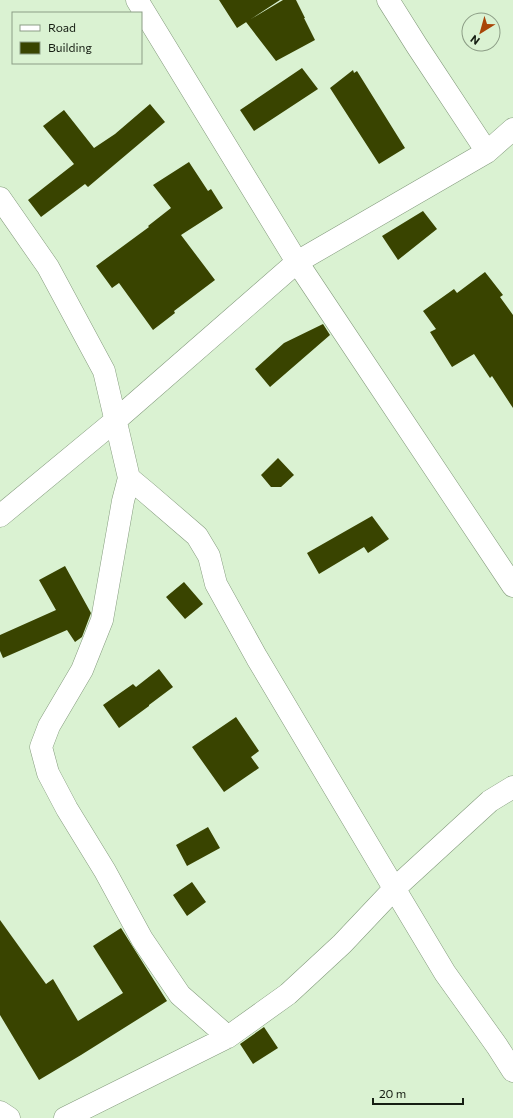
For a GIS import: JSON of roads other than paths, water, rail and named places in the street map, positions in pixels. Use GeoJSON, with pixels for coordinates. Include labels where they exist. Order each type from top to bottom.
{"type":"FeatureCollection","features":[{"type":"Feature","properties":{"kind":"street"},"geometry":{"type":"LineString","coordinates":[[137,0],[297,262],[513,586]]}},
{"type":"Feature","properties":{"kind":"street"},"geometry":{"type":"LineString","coordinates":[[388,0],[487,152]]}},
{"type":"Feature","properties":{"kind":"street"},"geometry":{"type":"LineString","coordinates":[[0,516],[116,420],[297,262],[487,152],[513,129]]}},
{"type":"Feature","properties":{"kind":"street"},"geometry":{"type":"LineString","coordinates":[[0,198],[48,267],[104,371],[129,478],[123,501],[102,620],[82,670],[49,726],[41,747],[48,773],[67,809],[105,871],[142,939],[180,995],[228,1037]]}},
{"type":"Feature","properties":{"kind":"street"},"geometry":{"type":"LineString","coordinates":[[129,478],[197,536],[209,556],[216,584],[257,658],[445,973],[513,1071]]}},
{"type":"Feature","properties":{"kind":"street"},"geometry":{"type":"LineString","coordinates":[[65,1118],[228,1037],[288,994],[342,944],[394,889],[490,802],[513,787]]}},
{"type":"Feature","properties":{"kind":"street"},"geometry":{"type":"LineString","coordinates":[[0,1112],[9,1118]]}}]}
